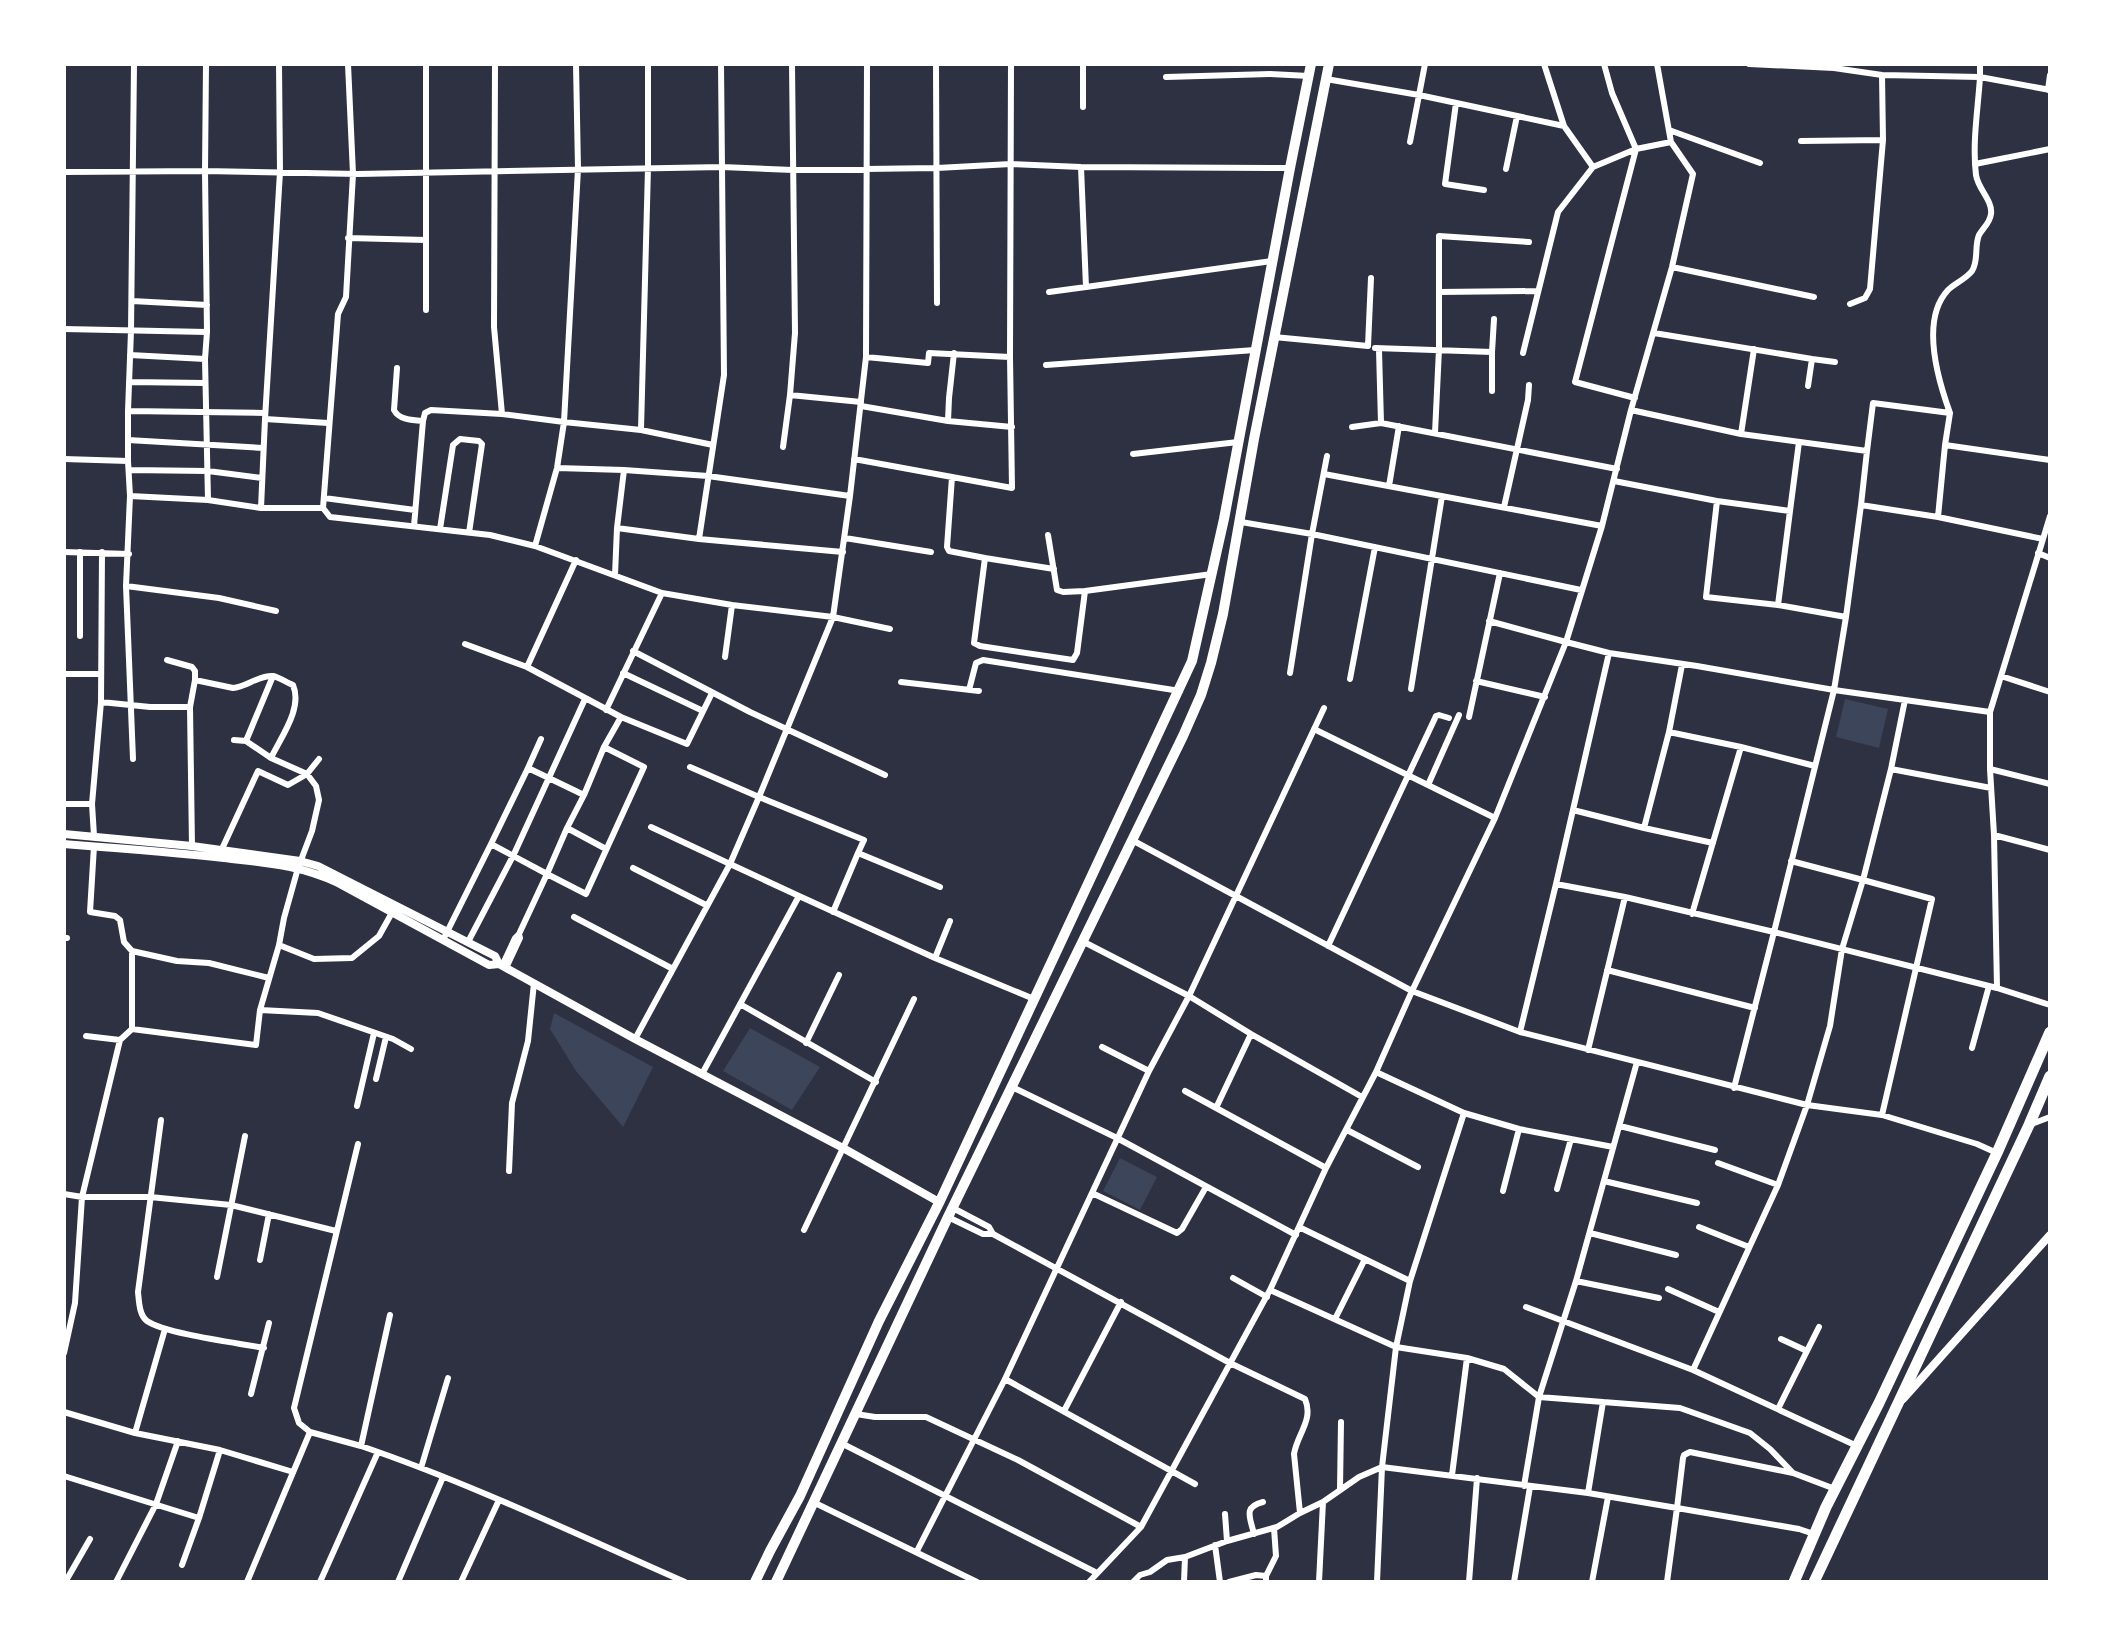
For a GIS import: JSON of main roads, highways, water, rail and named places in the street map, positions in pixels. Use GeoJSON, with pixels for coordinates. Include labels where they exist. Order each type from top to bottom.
{"type":"FeatureCollection","features":[{"type":"Feature","properties":{"kind":"highway"},"geometry":{"type":"LineString","coordinates":[[1794,1582],[1835,1489],[1997,1153],[2050,1032]]}},
{"type":"Feature","properties":{"kind":"highway"},"geometry":{"type":"LineString","coordinates":[[1814,1582],[2050,1076]]}},
{"type":"Feature","properties":{"kind":"main road"},"geometry":{"type":"LineString","coordinates":[[755,1582],[800,1496],[879,1321],[939,1202],[1190,667],[1212,574],[1311,64]]}},
{"type":"Feature","properties":{"kind":"main road"},"geometry":{"type":"LineString","coordinates":[[776,1582],[950,1213],[1183,736],[1208,672],[1223,614],[1254,439],[1329,64]]}},
{"type":"Feature","properties":{"kind":"main road"},"geometry":{"type":"LineString","coordinates":[[1190,667],[1208,672]]}}]}
